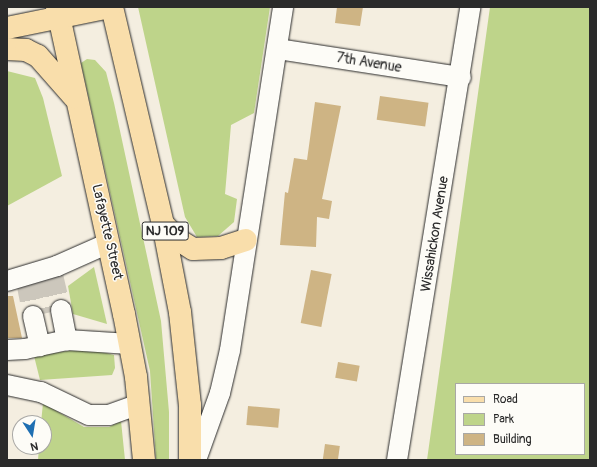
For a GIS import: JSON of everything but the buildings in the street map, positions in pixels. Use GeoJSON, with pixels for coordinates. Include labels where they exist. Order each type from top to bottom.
{"type":"FeatureCollection","features":[{"type":"Feature","properties":{"kind":"main road"},"geometry":{"type":"LineString","coordinates":[[7,28],[58,12],[111,7]]}},
{"type":"Feature","properties":{"kind":"main road","name":"NJ 109"},"geometry":{"type":"LineString","coordinates":[[111,7],[163,224],[184,342],[190,405],[190,460]]}},
{"type":"Feature","properties":{"kind":"main road","name":"Lafayette Street"},"geometry":{"type":"LineString","coordinates":[[58,12],[130,344],[139,404],[144,460]]}},
{"type":"Feature","properties":{"kind":"main road"},"geometry":{"type":"LineString","coordinates":[[7,49],[26,50],[38,56],[77,101]]}},
{"type":"Feature","properties":{"kind":"main road"},"geometry":{"type":"LineString","coordinates":[[163,224],[177,239],[193,249],[221,248],[246,240]]}},
{"type":"Feature","properties":{"kind":"street"},"geometry":{"type":"LineString","coordinates":[[196,460],[226,372],[284,7]]}},
{"type":"Feature","properties":{"kind":"street","name":"Wissahickon Avenue"},"geometry":{"type":"LineString","coordinates":[[397,460],[461,77],[470,7]]}},
{"type":"Feature","properties":{"kind":"street","name":"7th Avenue"},"geometry":{"type":"LineString","coordinates":[[277,49],[461,77]]}},
{"type":"Feature","properties":{"kind":"street"},"geometry":{"type":"LineString","coordinates":[[34,276],[109,243]]}},
{"type":"Feature","properties":{"kind":"street"},"geometry":{"type":"LineString","coordinates":[[53,343],[47,313],[53,343]]}},
{"type":"Feature","properties":{"kind":"street"},"geometry":{"type":"LineString","coordinates":[[7,350],[53,343],[130,344]]}},
{"type":"Feature","properties":{"kind":"street"},"geometry":{"type":"LineString","coordinates":[[7,385],[41,392],[89,415],[109,415],[139,404]]}},
{"type":"Feature","properties":{"kind":"green space"},"geometry":{"type":"Polygon","coordinates":[[[138,7],[270,7],[254,113],[231,125],[225,194],[237,199],[234,222],[218,236],[197,237],[185,217],[138,7]]]}},
{"type":"Feature","properties":{"kind":"green space"},"geometry":{"type":"Polygon","coordinates":[[[490,7],[590,7],[590,460],[427,460],[490,7]]]}},
{"type":"Feature","properties":{"kind":"green space"},"geometry":{"type":"Polygon","coordinates":[[[87,59],[95,60],[106,72],[161,321],[169,412],[169,460],[156,460],[150,371],[81,63],[87,59]]]}},
{"type":"Feature","properties":{"kind":"green space"},"geometry":{"type":"Polygon","coordinates":[[[7,71],[35,78],[43,98],[62,176],[7,206],[7,71]]]}},
{"type":"Feature","properties":{"kind":"green space"},"geometry":{"type":"Polygon","coordinates":[[[94,267],[107,324],[73,314],[68,286],[94,267]]]}},
{"type":"Feature","properties":{"kind":"green space"},"geometry":{"type":"Polygon","coordinates":[[[87,348],[114,355],[115,368],[112,375],[40,380],[34,356],[87,348]]]}},
{"type":"Feature","properties":{"kind":"green space"},"geometry":{"type":"Polygon","coordinates":[[[43,403],[84,427],[109,427],[121,421],[125,460],[38,460],[38,455],[52,455],[52,415],[42,415],[43,403]]]}},
{"type":"Feature","properties":{"kind":"tunnel"},"geometry":{"type":"LineString","coordinates":[[53,275],[61,310]]}},
{"type":"Feature","properties":{"kind":"tunnel"},"geometry":{"type":"LineString","coordinates":[[39,278],[47,313]]}},
{"type":"Feature","properties":{"kind":"tunnel"},"geometry":{"type":"LineString","coordinates":[[26,281],[33,316]]}}]}
